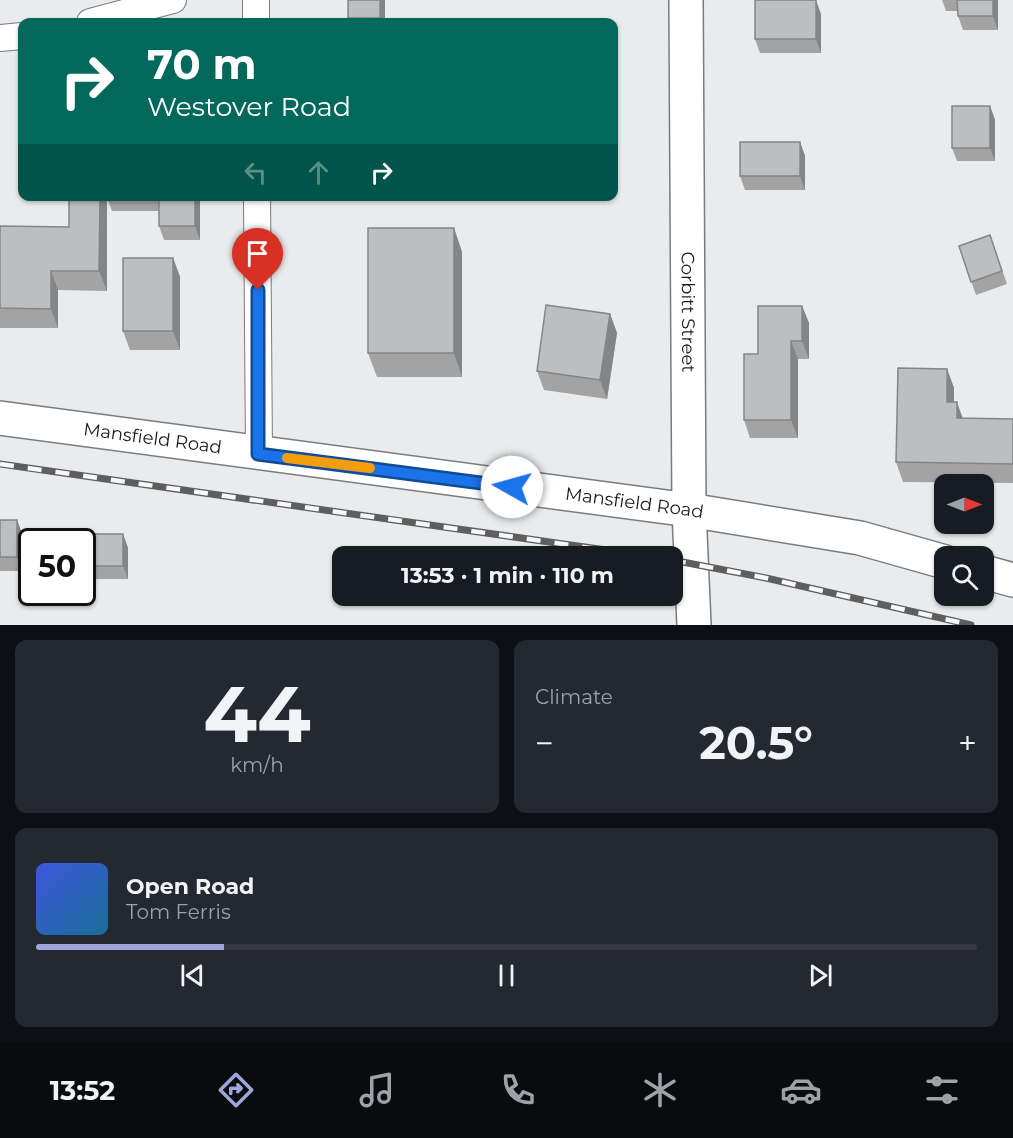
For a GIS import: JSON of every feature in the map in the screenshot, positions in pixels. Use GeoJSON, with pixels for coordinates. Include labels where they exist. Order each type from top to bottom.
{"type":"FeatureCollection","features":[{"type":"Feature","properties":{"kind":"main road","name":"Corbitt Street"},"geometry":{"type":"LineString","coordinates":[[686,0],[689,510],[694,625]]}},
{"type":"Feature","properties":{"kind":"main road","name":"Mansfield Road"},"geometry":{"type":"LineString","coordinates":[[0,418],[689,510],[860,538],[934,559]]}},
{"type":"Feature","properties":{"kind":"main road"},"geometry":{"type":"LineString","coordinates":[[994,575],[1013,580]]}},
{"type":"Feature","properties":{"kind":"street"},"geometry":{"type":"LineString","coordinates":[[105,18],[173,0]]}},
{"type":"Feature","properties":{"kind":"street"},"geometry":{"type":"LineString","coordinates":[[256,0],[256,18]]}},
{"type":"Feature","properties":{"kind":"street"},"geometry":{"type":"LineString","coordinates":[[0,38],[18,36]]}},
{"type":"Feature","properties":{"kind":"street"},"geometry":{"type":"LineString","coordinates":[[257,201],[258,454]]}},
{"type":"Feature","properties":{"kind":"building"},"geometry":{"type":"Polygon","coordinates":[[[348,0],[380,0],[380,18],[348,18],[348,0]]]}},
{"type":"Feature","properties":{"kind":"building"},"geometry":{"type":"Polygon","coordinates":[[[755,0],[816,0],[816,39],[755,39],[755,0]]]}},
{"type":"Feature","properties":{"kind":"building"},"geometry":{"type":"Polygon","coordinates":[[[957,0],[993,0],[993,16],[958,16],[957,0]]]}},
{"type":"Feature","properties":{"kind":"building"},"geometry":{"type":"Polygon","coordinates":[[[952,106],[990,106],[990,148],[952,148],[952,106]]]}},
{"type":"Feature","properties":{"kind":"building"},"geometry":{"type":"Polygon","coordinates":[[[740,142],[800,142],[800,176],[740,176],[740,142]]]}},
{"type":"Feature","properties":{"kind":"building"},"geometry":{"type":"Polygon","coordinates":[[[69,201],[100,201],[99,271],[51,271],[51,309],[0,308],[0,226],[69,227],[69,201]]]}},
{"type":"Feature","properties":{"kind":"building"},"geometry":{"type":"Polygon","coordinates":[[[159,201],[195,201],[195,226],[159,226],[159,201]]]}},
{"type":"Feature","properties":{"kind":"building"},"geometry":{"type":"Polygon","coordinates":[[[368,228],[454,228],[454,353],[368,353],[368,228]]]}},
{"type":"Feature","properties":{"kind":"building"},"geometry":{"type":"Polygon","coordinates":[[[990,235],[1002,271],[971,282],[959,246],[990,235]]]}},
{"type":"Feature","properties":{"kind":"building"},"geometry":{"type":"Polygon","coordinates":[[[123,258],[173,258],[173,331],[123,331],[123,258]]]}},
{"type":"Feature","properties":{"kind":"building"},"geometry":{"type":"Polygon","coordinates":[[[546,305],[610,314],[600,380],[537,371],[546,305]]]}},
{"type":"Feature","properties":{"kind":"building"},"geometry":{"type":"Polygon","coordinates":[[[758,306],[802,306],[802,341],[791,341],[791,420],[744,420],[744,354],[758,354],[758,306]]]}},
{"type":"Feature","properties":{"kind":"building"},"geometry":{"type":"Polygon","coordinates":[[[898,368],[947,369],[947,402],[957,402],[957,418],[1013,419],[1013,464],[896,462],[898,368]]]}},
{"type":"Feature","properties":{"kind":"building"},"geometry":{"type":"Polygon","coordinates":[[[0,520],[17,520],[17,557],[0,557],[0,520]]]}},
{"type":"Feature","properties":{"kind":"building"},"geometry":{"type":"Polygon","coordinates":[[[96,534],[123,534],[123,566],[96,566],[96,534]]]}},
{"type":"Feature","properties":{"kind":"railway"},"geometry":{"type":"LineString","coordinates":[[0,464],[578,546]]}},
{"type":"Feature","properties":{"kind":"railway"},"geometry":{"type":"LineString","coordinates":[[683,562],[766,578],[971,625]]}},
{"type":"Feature","properties":{"kind":"slow traffic"},"geometry":{"type":"LineString","coordinates":[[287,458],[370,468]]}},
{"type":"Feature","properties":{"kind":"route"},"geometry":{"type":"LineString","coordinates":[[258,290],[258,454],[512,487]]}}]}
